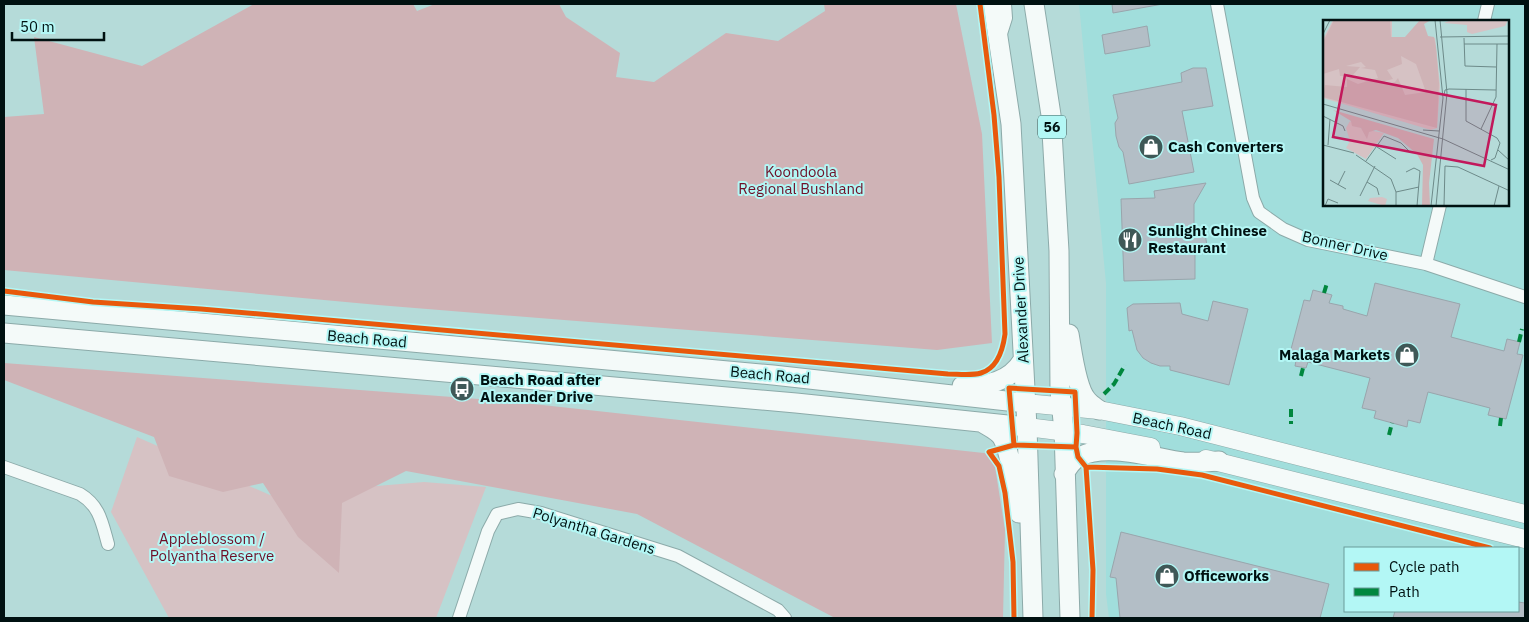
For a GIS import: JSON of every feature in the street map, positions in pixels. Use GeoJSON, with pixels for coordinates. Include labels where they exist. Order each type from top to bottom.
{"type":"FeatureCollection","features":[{"type":"Feature","properties":{"kind":"main road","name":"Alexander Drive"},"geometry":{"type":"LineString","coordinates":[[993,4],[1011,124],[1027,427],[1033,618]]}},
{"type":"Feature","properties":{"kind":"main road","name":"56"},"geometry":{"type":"LineString","coordinates":[[1034,4],[1051,115],[1059,251],[1060,391],[1064,432],[1070,618]]}},
{"type":"Feature","properties":{"kind":"main road"},"geometry":{"type":"LineString","coordinates":[[1059,251],[1068,287],[1068,324],[1074,365],[1086,400],[1099,410]]}},
{"type":"Feature","properties":{"kind":"main road","name":"Beach Road"},"geometry":{"type":"LineString","coordinates":[[4,305],[867,384],[1099,410],[1180,426],[1525,514]]}},
{"type":"Feature","properties":{"kind":"main road","name":"Beach Road"},"geometry":{"type":"LineString","coordinates":[[4,333],[796,403],[1083,434],[1218,461],[1525,538]]}},
{"type":"Feature","properties":{"kind":"main road"},"geometry":{"type":"LineString","coordinates":[[867,384],[894,380],[957,386],[986,385],[1011,376],[1023,360]]}},
{"type":"Feature","properties":{"kind":"main road"},"geometry":{"type":"LineString","coordinates":[[983,423],[1001,435],[1007,447],[1016,490],[1032,598]]}},
{"type":"Feature","properties":{"kind":"main road"},"geometry":{"type":"LineString","coordinates":[[1064,474],[1070,464],[1078,457],[1094,452],[1113,451],[1186,462],[1218,461]]}},
{"type":"Feature","properties":{"kind":"main road"},"geometry":{"type":"LineString","coordinates":[[1302,458],[1310,468],[1347,478],[1361,490],[1364,498]]}},
{"type":"Feature","properties":{"kind":"main road"},"geometry":{"type":"LineString","coordinates":[[1499,507],[1525,510]]}},
{"type":"Feature","properties":{"kind":"street"},"geometry":{"type":"LineString","coordinates":[[999,39],[1006,18],[1004,4]]}},
{"type":"Feature","properties":{"kind":"street","name":"Bonner Drive"},"geometry":{"type":"LineString","coordinates":[[1217,4],[1253,198],[1259,212],[1283,229],[1308,240],[1426,264],[1525,296]]}},
{"type":"Feature","properties":{"kind":"street"},"geometry":{"type":"LineString","coordinates":[[1484,20],[1488,4]]}},
{"type":"Feature","properties":{"kind":"street"},"geometry":{"type":"LineString","coordinates":[[1426,264],[1440,206]]}},
{"type":"Feature","properties":{"kind":"street"},"geometry":{"type":"LineString","coordinates":[[4,467],[80,494],[90,500],[101,517],[108,544]]}},
{"type":"Feature","properties":{"kind":"street","name":"Polyantha Gardens"},"geometry":{"type":"LineString","coordinates":[[459,618],[488,531],[497,514],[518,510],[542,513],[678,556],[778,610],[785,618]]}},
{"type":"Feature","properties":{"kind":"shaded area"},"geometry":{"type":"Polygon","coordinates":[[[1079,4],[1525,4],[1525,618],[1109,618],[1106,594],[1106,283],[1079,4]]]}},
{"type":"Feature","properties":{"kind":"green space","name":"Koondoola Regional Bushland"},"geometry":{"type":"Polygon","coordinates":[[[254,4],[413,4],[417,11],[435,4],[559,4],[566,17],[620,53],[616,77],[654,82],[726,33],[778,41],[825,11],[824,4],[956,4],[982,134],[992,343],[937,350],[378,305],[4,270],[4,117],[44,114],[34,37],[142,66],[254,4]]]}},
{"type":"Feature","properties":{"kind":"green space"},"geometry":{"type":"Polygon","coordinates":[[[4,363],[505,401],[993,454],[1005,530],[1003,618],[835,618],[637,514],[406,471],[342,503],[339,573],[298,537],[263,483],[223,492],[169,476],[154,437],[4,380],[4,363]]]}},
{"type":"Feature","properties":{"kind":"green space","name":"Appleblossom / Polyantha Reserve"},"geometry":{"type":"Polygon","coordinates":[[[137,437],[270,495],[424,482],[486,487],[436,618],[169,618],[111,512],[137,437]]]}},
{"type":"Feature","properties":{"kind":"building"},"geometry":{"type":"Polygon","coordinates":[[[1112,4],[1163,4],[1113,13],[1112,4]]]}},
{"type":"Feature","properties":{"kind":"building"},"geometry":{"type":"Polygon","coordinates":[[[1147,26],[1150,46],[1105,54],[1102,35],[1147,26]]]}},
{"type":"Feature","properties":{"kind":"building"},"geometry":{"type":"Polygon","coordinates":[[[1193,68],[1206,68],[1213,106],[1182,111],[1194,172],[1129,184],[1123,152],[1119,147],[1116,136],[1115,123],[1118,118],[1113,95],[1182,82],[1181,73],[1193,68]]]}},
{"type":"Feature","properties":{"kind":"building"},"geometry":{"type":"Polygon","coordinates":[[[1206,183],[1194,204],[1194,233],[1205,233],[1208,253],[1195,254],[1195,279],[1124,281],[1121,199],[1155,198],[1154,191],[1206,183]]]}},
{"type":"Feature","properties":{"kind":"building","name":"Malaga Markets"},"geometry":{"type":"Polygon","coordinates":[[[1375,283],[1460,304],[1451,337],[1504,351],[1507,339],[1520,342],[1517,354],[1523,355],[1506,419],[1488,415],[1490,408],[1428,392],[1420,423],[1408,420],[1407,427],[1374,418],[1376,411],[1362,408],[1370,378],[1308,362],[1306,368],[1295,366],[1297,355],[1290,353],[1304,300],[1310,301],[1313,290],[1332,295],[1329,303],[1343,306],[1343,309],[1367,316],[1375,283]]]}},
{"type":"Feature","properties":{"kind":"building"},"geometry":{"type":"Polygon","coordinates":[[[1213,301],[1248,309],[1229,385],[1170,370],[1170,366],[1160,366],[1151,363],[1143,358],[1137,350],[1132,330],[1129,331],[1127,308],[1133,304],[1180,303],[1182,314],[1208,321],[1213,301]]]}},
{"type":"Feature","properties":{"kind":"building"},"geometry":{"type":"Polygon","coordinates":[[[1121,532],[1329,584],[1320,618],[1120,618],[1116,578],[1110,577],[1121,532]]]}},
{"type":"Feature","properties":{"kind":"building"},"geometry":{"type":"Polygon","coordinates":[[[1519,602],[1525,603],[1525,618],[1393,618],[1395,612],[1519,612],[1519,602]]]}},
{"type":"Feature","properties":{"kind":"marked path"},"geometry":{"type":"LineString","coordinates":[[1324,293],[1327,283]]}},
{"type":"Feature","properties":{"kind":"marked path"},"geometry":{"type":"LineString","coordinates":[[1519,342],[1522,329]]}},
{"type":"Feature","properties":{"kind":"marked path"},"geometry":{"type":"LineString","coordinates":[[1104,394],[1114,384],[1125,365]]}},
{"type":"Feature","properties":{"kind":"marked path"},"geometry":{"type":"LineString","coordinates":[[1301,376],[1303,368]]}},
{"type":"Feature","properties":{"kind":"marked path"},"geometry":{"type":"LineString","coordinates":[[1291,409],[1291,424]]}},
{"type":"Feature","properties":{"kind":"marked path"},"geometry":{"type":"LineString","coordinates":[[1500,426],[1501,418]]}},
{"type":"Feature","properties":{"kind":"marked path"},"geometry":{"type":"LineString","coordinates":[[1389,435],[1392,423]]}},
{"type":"Feature","properties":{"kind":"cycle path"},"geometry":{"type":"LineString","coordinates":[[4,291],[93,302],[201,309],[948,374],[969,375],[981,373],[987,371],[996,362],[1003,346],[1005,334],[999,177],[994,115],[980,4]]}},
{"type":"Feature","properties":{"kind":"cycle path"},"geometry":{"type":"LineString","coordinates":[[1014,445],[1009,388],[1075,392],[1076,447],[1078,457],[1086,467],[1157,469],[1202,475],[1486,547]]}},
{"type":"Feature","properties":{"kind":"cycle path"},"geometry":{"type":"LineString","coordinates":[[1014,618],[1013,562],[1005,493],[999,466],[989,452],[1014,445],[1076,447]]}},
{"type":"Feature","properties":{"kind":"cycle path"},"geometry":{"type":"LineString","coordinates":[[1086,467],[1093,570],[1092,618]]}},
{"type":"Feature","properties":{"kind":"place","name":"Cash Converters"},"geometry":{"type":"Point","coordinates":[1151,147]}},
{"type":"Feature","properties":{"kind":"place","name":"Sunlight Chinese Restaurant"},"geometry":{"type":"Point","coordinates":[1130,240]}},
{"type":"Feature","properties":{"kind":"place","name":"Malaga Markets"},"geometry":{"type":"Point","coordinates":[1407,355]}},
{"type":"Feature","properties":{"kind":"place","name":"Beach Road after Alexander Drive"},"geometry":{"type":"Point","coordinates":[462,389]}},
{"type":"Feature","properties":{"kind":"place","name":"Officeworks"},"geometry":{"type":"Point","coordinates":[1167,576]}}]}
